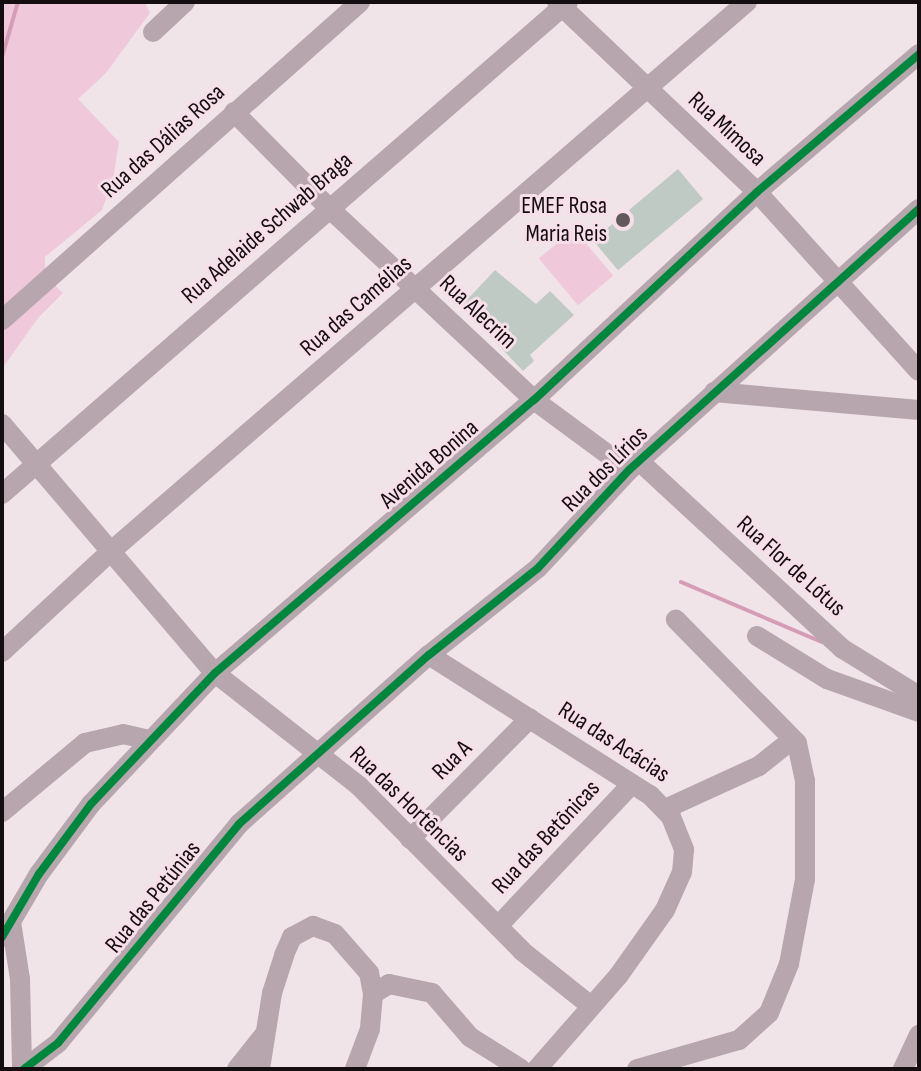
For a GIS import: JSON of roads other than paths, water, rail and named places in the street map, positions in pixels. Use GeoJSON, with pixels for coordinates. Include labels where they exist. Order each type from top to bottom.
{"type":"FeatureCollection","features":[{"type":"Feature","properties":{"kind":"street"},"geometry":{"type":"LineString","coordinates":[[153,32],[185,2]]}},
{"type":"Feature","properties":{"kind":"street","name":"Rua das Dálias Rosa"},"geometry":{"type":"LineString","coordinates":[[2,320],[360,2]]}},
{"type":"Feature","properties":{"kind":"street","name":"Rua das Camélias"},"geometry":{"type":"LineString","coordinates":[[2,652],[109,553],[747,2]]}},
{"type":"Feature","properties":{"kind":"street","name":"Rua Mimosa"},"geometry":{"type":"LineString","coordinates":[[562,4],[647,91],[757,192],[919,371]]}},
{"type":"Feature","properties":{"kind":"street","name":"Rua Adelaide Schwab Braga"},"geometry":{"type":"LineString","coordinates":[[2,494],[562,4]]}},
{"type":"Feature","properties":{"kind":"street","name":"Avenida Bonina"},"geometry":{"type":"LineString","coordinates":[[7,930],[91,804],[215,673],[534,400],[757,192],[919,54]]}},
{"type":"Feature","properties":{"kind":"street","name":"Rua Alecrim"},"geometry":{"type":"LineString","coordinates":[[234,112],[329,208],[534,400],[634,466]]}},
{"type":"Feature","properties":{"kind":"street","name":"Rua dos Lírios"},"geometry":{"type":"LineString","coordinates":[[320,756],[429,655],[538,568],[634,466],[836,280],[919,209]]}},
{"type":"Feature","properties":{"kind":"street"},"geometry":{"type":"LineString","coordinates":[[714,392],[919,410]]}},
{"type":"Feature","properties":{"kind":"street","name":"Rua das Hortências"},"geometry":{"type":"LineString","coordinates":[[2,424],[38,463],[109,553],[215,673],[359,786],[545,972],[591,1006]]}},
{"type":"Feature","properties":{"kind":"street","name":"Rua Flor de Lótus"},"geometry":{"type":"LineString","coordinates":[[634,466],[843,649],[919,696]]}},
{"type":"Feature","properties":{"kind":"street"},"geometry":{"type":"LineString","coordinates":[[637,1069],[739,1040],[769,1013],[779,996],[800,924],[806,865],[805,781],[793,739],[676,620]]}},
{"type":"Feature","properties":{"kind":"street"},"geometry":{"type":"LineString","coordinates":[[757,636],[827,679],[919,712]]}},
{"type":"Feature","properties":{"kind":"street","name":"Rua das Acácias"},"geometry":{"type":"LineString","coordinates":[[429,655],[632,784],[665,809],[684,850],[682,872],[665,910],[591,1006],[537,1069]]}},
{"type":"Feature","properties":{"kind":"street","name":"Rua A"},"geometry":{"type":"LineString","coordinates":[[410,839],[530,718]]}},
{"type":"Feature","properties":{"kind":"street"},"geometry":{"type":"LineString","coordinates":[[2,812],[85,743],[123,734],[149,740]]}},
{"type":"Feature","properties":{"kind":"street"},"geometry":{"type":"LineString","coordinates":[[665,809],[759,766],[793,739]]}},
{"type":"Feature","properties":{"kind":"street","name":"Rua das Petúnias"},"geometry":{"type":"LineString","coordinates":[[23,1069],[58,1043],[239,824],[320,756]]}},
{"type":"Feature","properties":{"kind":"street","name":"Rua das Betônicas"},"geometry":{"type":"LineString","coordinates":[[498,926],[632,784]]}},
{"type":"Feature","properties":{"kind":"street"},"geometry":{"type":"LineString","coordinates":[[260,1069],[272,993],[292,937],[313,926],[323,927],[363,963],[373,994],[370,1029],[355,1069]]}},
{"type":"Feature","properties":{"kind":"street"},"geometry":{"type":"LineString","coordinates":[[7,930],[20,979],[23,1069]]}},
{"type":"Feature","properties":{"kind":"street"},"geometry":{"type":"LineString","coordinates":[[373,994],[389,984],[432,993],[470,1037],[521,1069]]}},
{"type":"Feature","properties":{"kind":"street"},"geometry":{"type":"LineString","coordinates":[[237,1069],[266,1032]]}},
{"type":"Feature","properties":{"kind":"street"},"geometry":{"type":"LineString","coordinates":[[903,1069],[919,1034]]}},
{"type":"Feature","properties":{"kind":"waterway"},"geometry":{"type":"LineString","coordinates":[[2,57],[18,2]]}},
{"type":"Feature","properties":{"kind":"waterway"},"geometry":{"type":"LineString","coordinates":[[681,582],[822,642]]}},
{"type":"Feature","properties":{"kind":"place","name":"EMEF Rosa Maria Reis"},"geometry":{"type":"Point","coordinates":[623,220]}}]}
